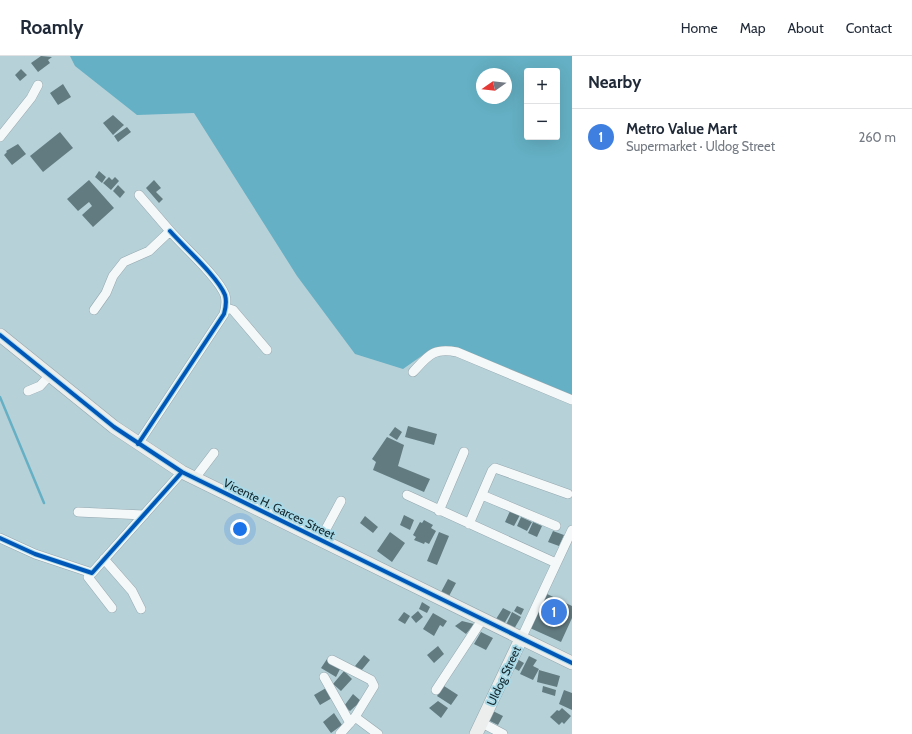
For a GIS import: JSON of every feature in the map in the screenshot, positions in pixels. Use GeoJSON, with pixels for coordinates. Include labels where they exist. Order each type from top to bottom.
{"type":"FeatureCollection","features":[{"type":"Feature","properties":{"kind":"street"},"geometry":{"type":"LineString","coordinates":[[0,137],[31,98],[38,85]]}},
{"type":"Feature","properties":{"kind":"street"},"geometry":{"type":"LineString","coordinates":[[138,444],[224,314],[226,308],[225,296],[219,285],[170,231],[140,195]]}},
{"type":"Feature","properties":{"kind":"street"},"geometry":{"type":"LineString","coordinates":[[94,310],[106,294],[113,276],[124,262],[149,251],[170,231]]}},
{"type":"Feature","properties":{"kind":"street"},"geometry":{"type":"LineString","coordinates":[[226,308],[233,310],[267,350]]}},
{"type":"Feature","properties":{"kind":"street","name":"Vicente H. Garces Street"},"geometry":{"type":"LineString","coordinates":[[0,335],[114,427],[182,472],[572,663]]}},
{"type":"Feature","properties":{"kind":"street"},"geometry":{"type":"LineString","coordinates":[[413,372],[430,354],[437,351],[448,350],[572,400]]}},
{"type":"Feature","properties":{"kind":"street"},"geometry":{"type":"LineString","coordinates":[[28,391],[40,386],[50,376]]}},
{"type":"Feature","properties":{"kind":"street"},"geometry":{"type":"LineString","coordinates":[[439,511],[464,452]]}},
{"type":"Feature","properties":{"kind":"street"},"geometry":{"type":"LineString","coordinates":[[195,478],[214,453]]}},
{"type":"Feature","properties":{"kind":"street"},"geometry":{"type":"LineString","coordinates":[[469,524],[492,470],[495,468],[568,494]]}},
{"type":"Feature","properties":{"kind":"street"},"geometry":{"type":"LineString","coordinates":[[0,538],[35,554],[92,573],[182,472]]}},
{"type":"Feature","properties":{"kind":"street"},"geometry":{"type":"LineString","coordinates":[[407,495],[439,511],[556,563]]}},
{"type":"Feature","properties":{"kind":"street"},"geometry":{"type":"LineString","coordinates":[[482,495],[556,526]]}},
{"type":"Feature","properties":{"kind":"street"},"geometry":{"type":"LineString","coordinates":[[320,540],[342,501]]}},
{"type":"Feature","properties":{"kind":"street"},"geometry":{"type":"LineString","coordinates":[[78,512],[144,515]]}},
{"type":"Feature","properties":{"kind":"street","name":"Uldog Street"},"geometry":{"type":"LineString","coordinates":[[479,728],[572,530]]}},
{"type":"Feature","properties":{"kind":"street"},"geometry":{"type":"LineString","coordinates":[[104,559],[132,591],[141,609]]}},
{"type":"Feature","properties":{"kind":"street"},"geometry":{"type":"LineString","coordinates":[[88,577],[112,608]]}},
{"type":"Feature","properties":{"kind":"street"},"geometry":{"type":"LineString","coordinates":[[436,690],[482,620]]}},
{"type":"Feature","properties":{"kind":"street"},"geometry":{"type":"LineString","coordinates":[[332,660],[371,680],[373,683],[373,688],[352,720],[340,734]]}},
{"type":"Feature","properties":{"kind":"street"},"geometry":{"type":"LineString","coordinates":[[324,677],[352,720],[378,734]]}},
{"type":"Feature","properties":{"kind":"street"},"geometry":{"type":"LineString","coordinates":[[479,728],[502,734]]}},
{"type":"Feature","properties":{"kind":"water"},"geometry":{"type":"Polygon","coordinates":[[[70,56],[572,56],[572,399],[481,361],[430,350],[403,369],[355,354],[297,276],[194,113],[137,115],[75,66],[70,56]]]}},
{"type":"Feature","properties":{"kind":"building"},"geometry":{"type":"Polygon","coordinates":[[[41,56],[52,57],[48,60],[50,63],[38,72],[31,63],[41,56]]]}},
{"type":"Feature","properties":{"kind":"building"},"geometry":{"type":"Polygon","coordinates":[[[21,69],[27,75],[20,81],[15,75],[21,69]]]}},
{"type":"Feature","properties":{"kind":"building"},"geometry":{"type":"Polygon","coordinates":[[[63,84],[71,97],[58,105],[50,93],[63,84]]]}},
{"type":"Feature","properties":{"kind":"building"},"geometry":{"type":"Polygon","coordinates":[[[113,115],[124,125],[113,135],[103,123],[113,115]]]}},
{"type":"Feature","properties":{"kind":"building"},"geometry":{"type":"Polygon","coordinates":[[[127,127],[131,132],[118,142],[114,136],[127,127]]]}},
{"type":"Feature","properties":{"kind":"building"},"geometry":{"type":"Polygon","coordinates":[[[60,132],[73,148],[43,172],[30,156],[60,132]]]}},
{"type":"Feature","properties":{"kind":"building"},"geometry":{"type":"Polygon","coordinates":[[[18,144],[26,154],[12,165],[4,155],[7,152],[6,151],[18,144]]]}},
{"type":"Feature","properties":{"kind":"building"},"geometry":{"type":"Polygon","coordinates":[[[99,171],[106,177],[102,183],[95,177],[99,171]]]}},
{"type":"Feature","properties":{"kind":"building"},"geometry":{"type":"Polygon","coordinates":[[[109,177],[112,180],[115,177],[119,181],[111,190],[103,183],[109,177]]]}},
{"type":"Feature","properties":{"kind":"building"},"geometry":{"type":"Polygon","coordinates":[[[89,180],[114,208],[93,227],[82,215],[92,206],[89,202],[78,211],[67,199],[89,180]]]}},
{"type":"Feature","properties":{"kind":"building"},"geometry":{"type":"Polygon","coordinates":[[[154,180],[161,188],[156,192],[163,199],[159,203],[146,188],[154,180]]]}},
{"type":"Feature","properties":{"kind":"building"},"geometry":{"type":"Polygon","coordinates":[[[118,185],[125,192],[120,198],[113,191],[118,185]]]}},
{"type":"Feature","properties":{"kind":"building"},"geometry":{"type":"Polygon","coordinates":[[[408,426],[437,434],[434,445],[405,437],[408,426]]]}},
{"type":"Feature","properties":{"kind":"building"},"geometry":{"type":"Polygon","coordinates":[[[395,427],[402,432],[397,440],[389,435],[395,427]]]}},
{"type":"Feature","properties":{"kind":"building"},"geometry":{"type":"Polygon","coordinates":[[[387,437],[404,445],[398,466],[430,479],[424,492],[373,470],[376,462],[372,459],[387,437]]]}},
{"type":"Feature","properties":{"kind":"building"},"geometry":{"type":"Polygon","coordinates":[[[510,511],[520,515],[514,526],[505,522],[510,511]]]}},
{"type":"Feature","properties":{"kind":"building"},"geometry":{"type":"Polygon","coordinates":[[[404,515],[414,520],[410,530],[400,525],[404,515]]]}},
{"type":"Feature","properties":{"kind":"building"},"geometry":{"type":"Polygon","coordinates":[[[365,516],[378,527],[373,533],[360,523],[365,516]]]}},
{"type":"Feature","properties":{"kind":"building"},"geometry":{"type":"Polygon","coordinates":[[[521,517],[532,522],[527,531],[517,526],[521,517]]]}},
{"type":"Feature","properties":{"kind":"building"},"geometry":{"type":"Polygon","coordinates":[[[424,520],[433,525],[431,528],[436,531],[429,544],[425,542],[424,544],[414,540],[416,537],[413,535],[420,522],[422,523],[424,520]]]}},
{"type":"Feature","properties":{"kind":"building"},"geometry":{"type":"Polygon","coordinates":[[[533,522],[542,526],[537,537],[528,533],[533,522]]]}},
{"type":"Feature","properties":{"kind":"building"},"geometry":{"type":"Polygon","coordinates":[[[553,531],[564,535],[559,546],[548,542],[553,531]]]}},
{"type":"Feature","properties":{"kind":"building"},"geometry":{"type":"Polygon","coordinates":[[[390,532],[405,543],[392,562],[377,551],[390,532]]]}},
{"type":"Feature","properties":{"kind":"building"},"geometry":{"type":"Polygon","coordinates":[[[439,532],[449,536],[437,565],[427,561],[439,532]]]}},
{"type":"Feature","properties":{"kind":"building"},"geometry":{"type":"Polygon","coordinates":[[[448,579],[456,583],[449,596],[441,592],[448,579]]]}},
{"type":"Feature","properties":{"kind":"building"},"geometry":{"type":"Polygon","coordinates":[[[545,593],[572,606],[572,618],[561,642],[530,628],[545,593]]]}},
{"type":"Feature","properties":{"kind":"building"},"geometry":{"type":"Polygon","coordinates":[[[422,602],[430,607],[427,613],[419,609],[422,602]]]}},
{"type":"Feature","properties":{"kind":"building"},"geometry":{"type":"Polygon","coordinates":[[[517,606],[524,609],[521,615],[514,611],[517,606]]]}},
{"type":"Feature","properties":{"kind":"building"},"geometry":{"type":"Polygon","coordinates":[[[503,608],[511,612],[504,624],[496,619],[503,608]]]}},
{"type":"Feature","properties":{"kind":"building"},"geometry":{"type":"Polygon","coordinates":[[[418,611],[423,617],[416,623],[411,617],[418,611]]]}},
{"type":"Feature","properties":{"kind":"building"},"geometry":{"type":"Polygon","coordinates":[[[404,612],[410,616],[405,624],[398,620],[404,612]]]}},
{"type":"Feature","properties":{"kind":"building"},"geometry":{"type":"Polygon","coordinates":[[[512,612],[521,617],[514,629],[506,625],[512,612]]]}},
{"type":"Feature","properties":{"kind":"building"},"geometry":{"type":"Polygon","coordinates":[[[433,613],[447,621],[443,627],[440,625],[434,636],[423,629],[433,613]]]}},
{"type":"Feature","properties":{"kind":"building"},"geometry":{"type":"Polygon","coordinates":[[[462,621],[474,624],[466,634],[455,626],[462,621]]]}},
{"type":"Feature","properties":{"kind":"building"},"geometry":{"type":"Polygon","coordinates":[[[481,632],[493,638],[486,650],[474,644],[481,632]]]}},
{"type":"Feature","properties":{"kind":"building"},"geometry":{"type":"Polygon","coordinates":[[[438,646],[444,654],[434,663],[427,655],[438,646]]]}},
{"type":"Feature","properties":{"kind":"building"},"geometry":{"type":"Polygon","coordinates":[[[364,655],[370,660],[361,671],[355,666],[364,655]]]}},
{"type":"Feature","properties":{"kind":"building"},"geometry":{"type":"Polygon","coordinates":[[[529,656],[537,660],[533,666],[539,669],[533,680],[520,674],[529,656]]]}},
{"type":"Feature","properties":{"kind":"building"},"geometry":{"type":"Polygon","coordinates":[[[327,659],[341,667],[336,677],[321,668],[327,659]]]}},
{"type":"Feature","properties":{"kind":"building"},"geometry":{"type":"Polygon","coordinates":[[[517,659],[524,663],[519,671],[512,667],[517,659]]]}},
{"type":"Feature","properties":{"kind":"building"},"geometry":{"type":"Polygon","coordinates":[[[539,670],[560,676],[557,687],[537,682],[539,670]]]}},
{"type":"Feature","properties":{"kind":"building"},"geometry":{"type":"Polygon","coordinates":[[[344,671],[352,679],[341,691],[333,684],[344,671]]]}},
{"type":"Feature","properties":{"kind":"building"},"geometry":{"type":"Polygon","coordinates":[[[444,686],[458,695],[451,705],[437,696],[444,686]]]}},
{"type":"Feature","properties":{"kind":"building"},"geometry":{"type":"Polygon","coordinates":[[[543,686],[556,690],[555,696],[542,692],[543,686]]]}},
{"type":"Feature","properties":{"kind":"building"},"geometry":{"type":"Polygon","coordinates":[[[326,688],[332,698],[320,705],[314,695],[326,688]]]}},
{"type":"Feature","properties":{"kind":"building"},"geometry":{"type":"Polygon","coordinates":[[[564,690],[572,693],[572,710],[559,704],[564,690]]]}},
{"type":"Feature","properties":{"kind":"building"},"geometry":{"type":"Polygon","coordinates":[[[353,694],[361,701],[350,711],[344,706],[353,694]]]}},
{"type":"Feature","properties":{"kind":"building"},"geometry":{"type":"Polygon","coordinates":[[[438,701],[448,708],[441,718],[429,708],[438,701]]]}},
{"type":"Feature","properties":{"kind":"building"},"geometry":{"type":"Polygon","coordinates":[[[562,708],[571,716],[564,724],[562,722],[559,725],[550,717],[557,710],[559,711],[562,708]]]}},
{"type":"Feature","properties":{"kind":"building"},"geometry":{"type":"Polygon","coordinates":[[[491,710],[503,716],[498,725],[486,719],[491,710]]]}},
{"type":"Feature","properties":{"kind":"building"},"geometry":{"type":"Polygon","coordinates":[[[334,713],[342,725],[331,733],[323,722],[334,713]]]}},
{"type":"Feature","properties":{"kind":"waterway"},"geometry":{"type":"LineString","coordinates":[[0,397],[44,503]]}},
{"type":"Feature","properties":{"kind":"cycle path"},"geometry":{"type":"LineString","coordinates":[[138,444],[224,314],[226,307],[225,295],[221,288],[200,262],[170,231]]}},
{"type":"Feature","properties":{"kind":"cycle path"},"geometry":{"type":"LineString","coordinates":[[0,335],[114,427],[182,472],[572,663]]}},
{"type":"Feature","properties":{"kind":"cycle path"},"geometry":{"type":"LineString","coordinates":[[0,538],[35,554],[92,573],[182,472]]}},
{"type":"Feature","properties":{"kind":"place","name":"Metro Value Mart"},"geometry":{"type":"Point","coordinates":[554,612]}}]}
